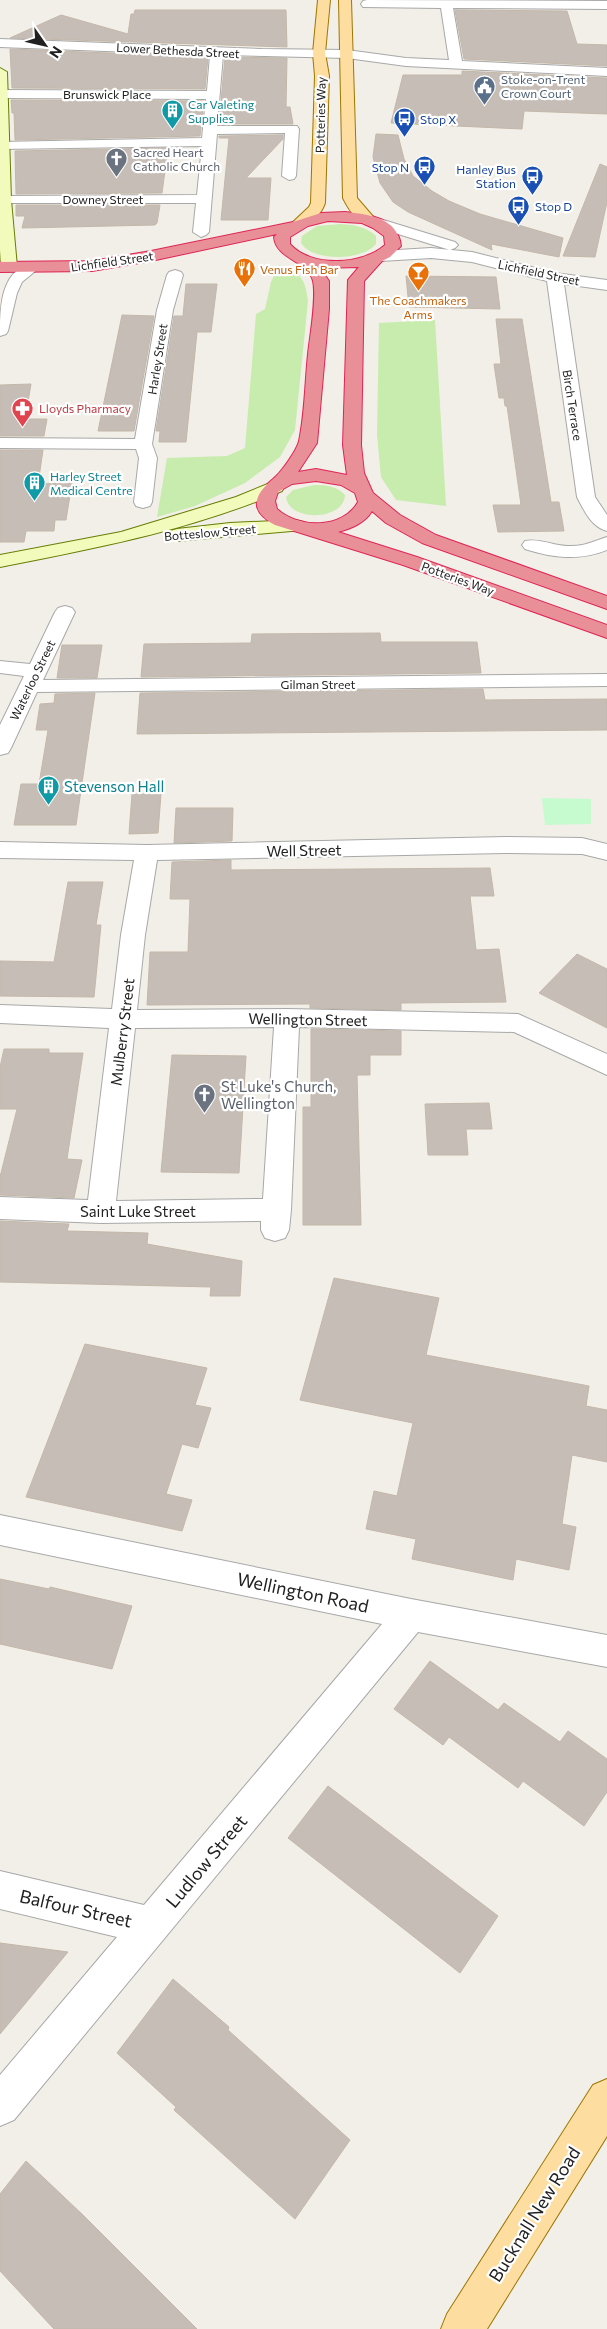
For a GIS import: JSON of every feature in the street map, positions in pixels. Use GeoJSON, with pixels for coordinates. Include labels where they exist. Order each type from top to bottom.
{"type":"FeatureCollection","features":[{"type":"Feature","properties":{"kind":"highway","name":"Lichfield Street"},"geometry":{"type":"LineString","coordinates":[[5,267],[92,266],[194,247],[328,217],[372,222]]}},
{"type":"Feature","properties":{"kind":"highway"},"geometry":{"type":"LineString","coordinates":[[302,527],[333,527],[354,520],[362,514],[368,505],[365,493],[355,473],[352,445],[356,280],[378,257],[388,251],[394,243],[389,231],[372,222]]}},
{"type":"Feature","properties":{"kind":"highway"},"geometry":{"type":"LineString","coordinates":[[277,485],[300,457],[308,443],[321,309],[321,281],[315,271],[286,249],[283,241],[285,234],[297,225]]}},
{"type":"Feature","properties":{"kind":"highway","name":"Lichfield Street"},"geometry":{"type":"LineString","coordinates":[[194,247],[236,246],[336,264],[359,263],[378,257]]}},
{"type":"Feature","properties":{"kind":"highway"},"geometry":{"type":"LineString","coordinates":[[277,485],[292,478],[316,475],[334,476],[350,482],[365,493]]}},
{"type":"Feature","properties":{"kind":"highway","name":"Potteries Way"},"geometry":{"type":"LineString","coordinates":[[277,485],[266,499],[267,508],[275,517],[410,561],[607,632]]}},
{"type":"Feature","properties":{"kind":"highway","name":"Potteries Way"},"geometry":{"type":"LineString","coordinates":[[365,493],[393,519],[429,539],[607,603]]}},
{"type":"Feature","properties":{"kind":"main road","name":"Potteries Way"},"geometry":{"type":"LineString","coordinates":[[297,225],[316,210],[318,203],[320,56],[324,0]]}},
{"type":"Feature","properties":{"kind":"main road","name":"Potteries Way"},"geometry":{"type":"LineString","coordinates":[[345,0],[350,198],[355,206],[372,222]]}},
{"type":"Feature","properties":{"kind":"main road","name":"Bucknall New Road"},"geometry":{"type":"LineString","coordinates":[[462,2329],[607,2099]]}},
{"type":"Feature","properties":{"kind":"street"},"geometry":{"type":"LineString","coordinates":[[367,4],[607,5]]}},
{"type":"Feature","properties":{"kind":"street"},"geometry":{"type":"LineString","coordinates":[[446,4],[456,64]]}},
{"type":"Feature","properties":{"kind":"street","name":"Lower Bethesda Street"},"geometry":{"type":"LineString","coordinates":[[0,29],[36,38],[95,46]]}},
{"type":"Feature","properties":{"kind":"street","name":"Lower Bethesda Street"},"geometry":{"type":"LineString","coordinates":[[0,43],[320,56],[347,62]]}},
{"type":"Feature","properties":{"kind":"street"},"geometry":{"type":"LineString","coordinates":[[201,232],[217,51]]}},
{"type":"Feature","properties":{"kind":"street"},"geometry":{"type":"LineString","coordinates":[[347,62],[406,62]]}},
{"type":"Feature","properties":{"kind":"street"},"geometry":{"type":"LineString","coordinates":[[347,62],[406,62],[607,72]]}},
{"type":"Feature","properties":{"kind":"street"},"geometry":{"type":"LineString","coordinates":[[0,72],[5,267]]}},
{"type":"Feature","properties":{"kind":"street","name":"Brunswick Place"},"geometry":{"type":"LineString","coordinates":[[2,94],[212,95]]}},
{"type":"Feature","properties":{"kind":"street"},"geometry":{"type":"LineString","coordinates":[[3,145],[209,136],[292,129],[289,176]]}},
{"type":"Feature","properties":{"kind":"street","name":"Downey Street"},"geometry":{"type":"LineString","coordinates":[[4,200],[203,199]]}},
{"type":"Feature","properties":{"kind":"street","name":"Lichfield Street"},"geometry":{"type":"LineString","coordinates":[[372,222],[452,246],[472,256]]}},
{"type":"Feature","properties":{"kind":"street","name":"Lichfield Street"},"geometry":{"type":"LineString","coordinates":[[378,257],[431,253],[472,256],[555,278],[607,285]]}},
{"type":"Feature","properties":{"kind":"street"},"geometry":{"type":"LineString","coordinates":[[0,330],[2,311],[15,280],[31,268]]}},
{"type":"Feature","properties":{"kind":"street","name":"Harley Street"},"geometry":{"type":"LineString","coordinates":[[143,502],[148,458],[143,444],[166,305],[175,275]]}},
{"type":"Feature","properties":{"kind":"street","name":"Birch Terrace"},"geometry":{"type":"LineString","coordinates":[[555,278],[586,497],[596,516],[607,525]]}},
{"type":"Feature","properties":{"kind":"street"},"geometry":{"type":"LineString","coordinates":[[0,443],[143,444]]}},
{"type":"Feature","properties":{"kind":"street","name":"Botteslow Street"},"geometry":{"type":"LineString","coordinates":[[0,560],[124,537],[243,501],[277,485]]}},
{"type":"Feature","properties":{"kind":"street","name":"Botteslow Street"},"geometry":{"type":"LineString","coordinates":[[124,537],[302,527]]}},
{"type":"Feature","properties":{"kind":"street"},"geometry":{"type":"LineString","coordinates":[[532,544],[553,552],[592,560],[607,544]]}},
{"type":"Feature","properties":{"kind":"street","name":"Waterloo Street"},"geometry":{"type":"LineString","coordinates":[[0,748],[65,612]]}},
{"type":"Feature","properties":{"kind":"street","name":"Gilman Street"},"geometry":{"type":"LineString","coordinates":[[0,667],[33,679],[607,680]]}},
{"type":"Feature","properties":{"kind":"street","name":"Well Street"},"geometry":{"type":"LineString","coordinates":[[0,850],[147,853],[505,845],[582,846],[607,852]]}},
{"type":"Feature","properties":{"kind":"street","name":"Mulberry Street"},"geometry":{"type":"LineString","coordinates":[[101,1212],[123,1019],[147,853]]}},
{"type":"Feature","properties":{"kind":"street","name":"Wellington Street"},"geometry":{"type":"LineString","coordinates":[[0,1014],[123,1019],[287,1018],[518,1023],[607,1065]]}},
{"type":"Feature","properties":{"kind":"street","name":"Saint Luke Street"},"geometry":{"type":"LineString","coordinates":[[0,1208],[276,1220],[287,1018]]}},
{"type":"Feature","properties":{"kind":"street","name":"Wellington Road"},"geometry":{"type":"LineString","coordinates":[[0,1530],[411,1615],[607,1651]]}},
{"type":"Feature","properties":{"kind":"street","name":"Ludlow Street"},"geometry":{"type":"LineString","coordinates":[[0,2106],[411,1615]]}},
{"type":"Feature","properties":{"kind":"street","name":"Balfour Street"},"geometry":{"type":"LineString","coordinates":[[0,1890],[151,1926]]}},
{"type":"Feature","properties":{"kind":"green space"},"geometry":{"type":"Polygon","coordinates":[[[341,224],[369,230],[376,236],[376,244],[360,254],[338,257],[316,254],[301,243],[302,236],[317,226],[341,224]]]}},
{"type":"Feature","properties":{"kind":"green space"},"geometry":{"type":"Polygon","coordinates":[[[279,265],[301,277],[308,301],[295,430],[280,457],[245,483],[195,506],[157,517],[167,458],[227,456],[245,448],[256,314],[265,309],[271,282],[279,265]]]}},
{"type":"Feature","properties":{"kind":"green space"},"geometry":{"type":"Polygon","coordinates":[[[435,320],[446,506],[396,500],[381,477],[377,435],[379,323],[435,320]]]}},
{"type":"Feature","properties":{"kind":"green space"},"geometry":{"type":"Polygon","coordinates":[[[314,485],[327,486],[338,490],[345,495],[342,504],[336,510],[327,514],[316,515],[296,511],[289,505],[286,497],[293,490],[314,485]]]}},
{"type":"Feature","properties":{"kind":"green space"},"geometry":{"type":"Polygon","coordinates":[[[542,798],[591,799],[591,824],[545,825],[542,798]]]}},
{"type":"Feature","properties":{"kind":"building"},"geometry":{"type":"Polygon","coordinates":[[[135,10],[286,10],[287,47],[10,38],[61,15],[128,34],[131,14],[134,14],[135,10]]]}},
{"type":"Feature","properties":{"kind":"building"},"geometry":{"type":"Polygon","coordinates":[[[455,10],[567,11],[577,44],[607,45],[607,66],[464,59],[455,10]]]}},
{"type":"Feature","properties":{"kind":"building"},"geometry":{"type":"Polygon","coordinates":[[[10,49],[208,57],[205,89],[12,88],[10,49]]]}},
{"type":"Feature","properties":{"kind":"building"},"geometry":{"type":"Polygon","coordinates":[[[225,57],[287,58],[286,107],[290,107],[293,124],[219,124],[225,57]]]}},
{"type":"Feature","properties":{"kind":"building","name":"Stoke-on-Trent Crown Court"},"geometry":{"type":"Polygon","coordinates":[[[462,71],[607,78],[607,114],[524,111],[522,129],[391,123],[403,75],[462,75],[462,71]]]}},
{"type":"Feature","properties":{"kind":"building"},"geometry":{"type":"Polygon","coordinates":[[[11,100],[204,101],[200,136],[15,140],[14,113],[12,113],[11,100]]]}},
{"type":"Feature","properties":{"kind":"building"},"geometry":{"type":"Polygon","coordinates":[[[376,134],[398,135],[404,159],[413,176],[449,201],[480,214],[563,238],[559,257],[491,244],[492,250],[408,212],[393,202],[380,183],[373,157],[376,134]]]}},
{"type":"Feature","properties":{"kind":"building"},"geometry":{"type":"Polygon","coordinates":[[[283,135],[283,139],[246,178],[271,178],[268,220],[221,220],[229,138],[219,138],[219,136],[283,135]]]}},
{"type":"Feature","properties":{"kind":"building"},"geometry":{"type":"Polygon","coordinates":[[[168,148],[162,193],[16,194],[15,151],[168,148]]]}},
{"type":"Feature","properties":{"kind":"building"},"geometry":{"type":"Polygon","coordinates":[[[600,164],[607,167],[607,202],[595,257],[563,256],[600,164]]]}},
{"type":"Feature","properties":{"kind":"building"},"geometry":{"type":"Polygon","coordinates":[[[16,205],[160,205],[155,225],[22,228],[25,216],[16,216],[16,205]]]}},
{"type":"Feature","properties":{"kind":"building"},"geometry":{"type":"Polygon","coordinates":[[[406,276],[496,277],[500,309],[409,307],[406,276]]]}},
{"type":"Feature","properties":{"kind":"building"},"geometry":{"type":"Polygon","coordinates":[[[186,284],[217,284],[211,332],[197,332],[186,442],[159,442],[160,431],[156,431],[174,316],[183,316],[186,284]]]}},
{"type":"Feature","properties":{"kind":"building"},"geometry":{"type":"Polygon","coordinates":[[[122,315],[154,316],[134,431],[98,431],[122,315]]]}},
{"type":"Feature","properties":{"kind":"building"},"geometry":{"type":"Polygon","coordinates":[[[496,319],[522,319],[551,502],[559,502],[564,531],[498,532],[493,505],[521,505],[507,406],[505,406],[504,398],[499,398],[494,364],[501,364],[496,319]]]}},
{"type":"Feature","properties":{"kind":"building"},"geometry":{"type":"Polygon","coordinates":[[[31,384],[25,419],[47,419],[44,436],[0,436],[0,385],[31,384]]]}},
{"type":"Feature","properties":{"kind":"building","name":"Harley Street Medical Centre"},"geometry":{"type":"Polygon","coordinates":[[[0,450],[43,450],[38,484],[72,483],[66,520],[55,520],[54,531],[26,531],[24,542],[0,542],[0,450]]]}},
{"type":"Feature","properties":{"kind":"building"},"geometry":{"type":"Polygon","coordinates":[[[380,633],[381,642],[477,642],[481,673],[141,677],[144,644],[251,643],[252,634],[380,633]]]}},
{"type":"Feature","properties":{"kind":"building"},"geometry":{"type":"Polygon","coordinates":[[[62,645],[102,645],[97,678],[57,678],[62,645]]]}},
{"type":"Feature","properties":{"kind":"building"},"geometry":{"type":"Polygon","coordinates":[[[483,689],[485,700],[607,699],[607,730],[137,734],[140,693],[483,689]]]}},
{"type":"Feature","properties":{"kind":"building"},"geometry":{"type":"Polygon","coordinates":[[[95,693],[76,825],[14,825],[21,784],[39,784],[48,730],[36,730],[40,704],[54,703],[55,694],[95,693]]]}},
{"type":"Feature","properties":{"kind":"building"},"geometry":{"type":"Polygon","coordinates":[[[132,794],[161,794],[158,833],[129,834],[132,794]]]}},
{"type":"Feature","properties":{"kind":"building"},"geometry":{"type":"Polygon","coordinates":[[[176,808],[233,808],[232,841],[174,843],[176,808]]]}},
{"type":"Feature","properties":{"kind":"building"},"geometry":{"type":"Polygon","coordinates":[[[231,860],[231,870],[490,868],[494,896],[470,896],[476,950],[499,949],[506,1002],[401,1003],[401,1010],[310,1008],[310,1004],[147,1005],[150,952],[188,952],[190,899],[170,899],[172,862],[231,860]]]}},
{"type":"Feature","properties":{"kind":"building"},"geometry":{"type":"Polygon","coordinates":[[[68,882],[103,882],[96,925],[101,925],[94,997],[0,996],[0,961],[54,962],[68,882]]]}},
{"type":"Feature","properties":{"kind":"building"},"geometry":{"type":"Polygon","coordinates":[[[577,954],[607,969],[607,1028],[539,993],[577,954]]]}},
{"type":"Feature","properties":{"kind":"building"},"geometry":{"type":"Polygon","coordinates":[[[311,1029],[401,1031],[401,1055],[370,1055],[370,1075],[357,1075],[361,1225],[303,1225],[303,1107],[311,1107],[311,1029]]]}},
{"type":"Feature","properties":{"kind":"building"},"geometry":{"type":"Polygon","coordinates":[[[4,1049],[49,1049],[49,1053],[83,1053],[67,1159],[82,1160],[74,1198],[0,1195],[0,1177],[17,1109],[0,1109],[0,1067],[4,1049]]]}},
{"type":"Feature","properties":{"kind":"building","name":"St Luke's Church, Wellington"},"geometry":{"type":"Polygon","coordinates":[[[172,1055],[246,1056],[239,1173],[161,1172],[172,1055]]]}},
{"type":"Feature","properties":{"kind":"building"},"geometry":{"type":"Polygon","coordinates":[[[489,1103],[492,1129],[466,1129],[468,1155],[428,1155],[425,1104],[489,1103]]]}},
{"type":"Feature","properties":{"kind":"building"},"geometry":{"type":"Polygon","coordinates":[[[0,1221],[69,1224],[67,1231],[148,1233],[147,1244],[242,1261],[240,1296],[210,1296],[211,1287],[0,1282],[0,1221]]]}},
{"type":"Feature","properties":{"kind":"building"},"geometry":{"type":"Polygon","coordinates":[[[334,1278],[439,1298],[426,1355],[589,1386],[586,1406],[607,1410],[607,1462],[572,1455],[562,1524],[576,1527],[569,1570],[516,1559],[513,1580],[412,1559],[416,1539],[366,1529],[374,1491],[397,1496],[413,1423],[300,1400],[334,1278]]]}},
{"type":"Feature","properties":{"kind":"building"},"geometry":{"type":"Polygon","coordinates":[[[85,1344],[207,1368],[195,1405],[211,1408],[198,1448],[182,1444],[166,1494],[192,1500],[182,1531],[26,1497],[85,1344]]]}},
{"type":"Feature","properties":{"kind":"building"},"geometry":{"type":"Polygon","coordinates":[[[0,1579],[49,1589],[50,1587],[132,1606],[112,1669],[0,1644],[0,1579]]]}},
{"type":"Feature","properties":{"kind":"building"},"geometry":{"type":"Polygon","coordinates":[[[430,1661],[498,1710],[504,1703],[560,1742],[568,1731],[607,1759],[607,1792],[584,1826],[523,1781],[518,1788],[449,1737],[443,1745],[394,1709],[430,1661]]]}},
{"type":"Feature","properties":{"kind":"building"},"geometry":{"type":"Polygon","coordinates":[[[328,1786],[498,1916],[460,1973],[288,1838],[328,1786]]]}},
{"type":"Feature","properties":{"kind":"building"},"geometry":{"type":"Polygon","coordinates":[[[0,1943],[68,1952],[0,2034],[0,1943]]]}},
{"type":"Feature","properties":{"kind":"building"},"geometry":{"type":"Polygon","coordinates":[[[173,1979],[229,2027],[228,2030],[350,2140],[295,2219],[174,2110],[176,2107],[117,2053],[173,1979]]]}},
{"type":"Feature","properties":{"kind":"building"},"geometry":{"type":"Polygon","coordinates":[[[26,2161],[197,2329],[54,2329],[0,2271],[0,2194],[26,2161]]]}},
{"type":"Feature","properties":{"kind":"place","name":"Stoke-on-Trent Crown Court"},"geometry":{"type":"Point","coordinates":[485,105]}},
{"type":"Feature","properties":{"kind":"place","name":"Car Valeting Supplies"},"geometry":{"type":"Point","coordinates":[172,130]}},
{"type":"Feature","properties":{"kind":"place","name":"Stop X"},"geometry":{"type":"Point","coordinates":[404,138]}},
{"type":"Feature","properties":{"kind":"place","name":"Sacred Heart Catholic Church"},"geometry":{"type":"Point","coordinates":[117,178]}},
{"type":"Feature","properties":{"kind":"place","name":"Stop N"},"geometry":{"type":"Point","coordinates":[425,186]}},
{"type":"Feature","properties":{"kind":"place","name":"Hanley Bus Station"},"geometry":{"type":"Point","coordinates":[532,195]}},
{"type":"Feature","properties":{"kind":"place","name":"Stop D"},"geometry":{"type":"Point","coordinates":[519,225]}},
{"type":"Feature","properties":{"kind":"place","name":"Venus Fish Bar"},"geometry":{"type":"Point","coordinates":[244,288]}},
{"type":"Feature","properties":{"kind":"place","name":"The Coachmakers Arms"},"geometry":{"type":"Point","coordinates":[418,292]}},
{"type":"Feature","properties":{"kind":"place","name":"Lloyds Pharmacy"},"geometry":{"type":"Point","coordinates":[23,427]}},
{"type":"Feature","properties":{"kind":"place","name":"Harley Street Medical Centre"},"geometry":{"type":"Point","coordinates":[34,502]}},
{"type":"Feature","properties":{"kind":"place","name":"Stevenson Hall"},"geometry":{"type":"Point","coordinates":[48,805]}},
{"type":"Feature","properties":{"kind":"place","name":"St Luke's Church, Wellington"},"geometry":{"type":"Point","coordinates":[205,1114]}}]}
